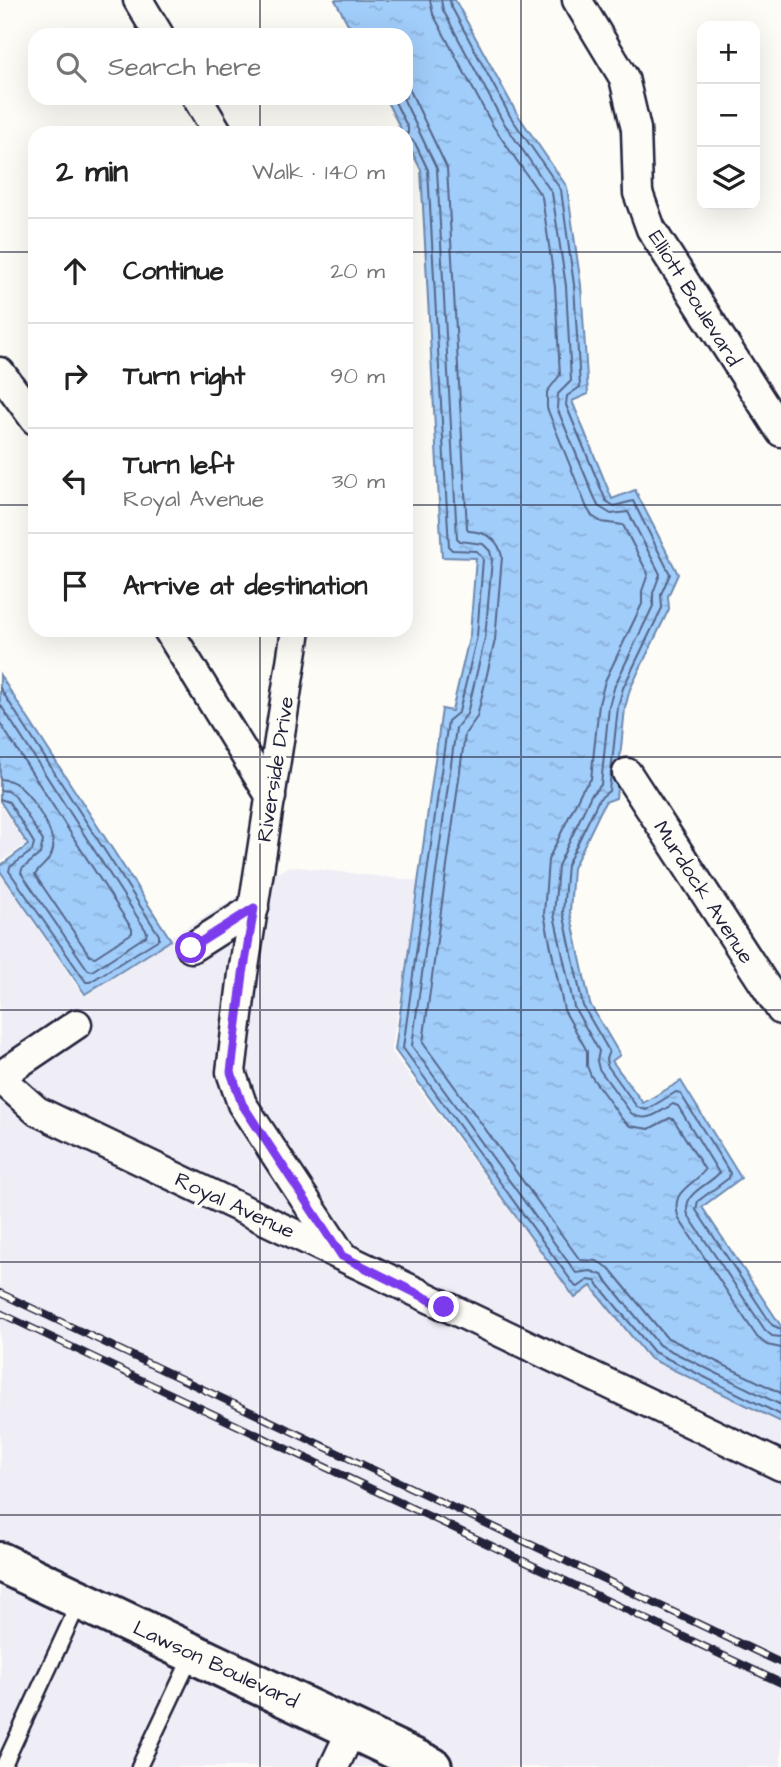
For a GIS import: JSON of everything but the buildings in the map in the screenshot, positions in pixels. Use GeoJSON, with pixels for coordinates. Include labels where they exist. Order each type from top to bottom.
{"type":"FeatureCollection","features":[{"type":"Feature","properties":{"kind":"main road","name":"Lawson Boulevard"},"geometry":{"type":"LineString","coordinates":[[0,1562],[432,1767]]}},
{"type":"Feature","properties":{"kind":"street"},"geometry":{"type":"LineString","coordinates":[[138,0],[155,28]]}},
{"type":"Feature","properties":{"kind":"street","name":"Elliott Boulevard"},"geometry":{"type":"LineString","coordinates":[[577,0],[624,78],[636,129],[638,193],[651,229],[781,432]]}},
{"type":"Feature","properties":{"kind":"street"},"geometry":{"type":"LineString","coordinates":[[201,105],[214,126]]}},
{"type":"Feature","properties":{"kind":"street"},"geometry":{"type":"LineString","coordinates":[[0,372],[28,410]]}},
{"type":"Feature","properties":{"kind":"street"},"geometry":{"type":"LineString","coordinates":[[172,637],[271,797]]}},
{"type":"Feature","properties":{"kind":"street","name":"Riverside Drive"},"geometry":{"type":"LineString","coordinates":[[295,637],[243,974],[231,1072],[242,1104],[342,1256]]}},
{"type":"Feature","properties":{"kind":"street","name":"Murdock Avenue"},"geometry":{"type":"LineString","coordinates":[[627,773],[781,1010]]}},
{"type":"Feature","properties":{"kind":"street"},"geometry":{"type":"LineString","coordinates":[[191,948],[254,908]]}},
{"type":"Feature","properties":{"kind":"street"},"geometry":{"type":"LineString","coordinates":[[0,1077],[77,1024]]}},
{"type":"Feature","properties":{"kind":"street","name":"Royal Avenue"},"geometry":{"type":"LineString","coordinates":[[0,1077],[37,1111],[781,1466]]}},
{"type":"Feature","properties":{"kind":"street"},"geometry":{"type":"LineString","coordinates":[[334,1767],[352,1729]]}},
{"type":"Feature","properties":{"kind":"lane"},"geometry":{"type":"LineString","coordinates":[[3,1767],[81,1600]]}},
{"type":"Feature","properties":{"kind":"lane"},"geometry":{"type":"LineString","coordinates":[[139,1767],[192,1654]]}},
{"type":"Feature","properties":{"kind":"shaded area"},"geometry":{"type":"Polygon","coordinates":[[[0,805],[26,844],[0,862],[0,805]]]}},
{"type":"Feature","properties":{"kind":"shaded area"},"geometry":{"type":"Polygon","coordinates":[[[289,866],[420,881],[391,1051],[575,1298],[591,1286],[649,1358],[781,1422],[781,1767],[0,1767],[0,873],[83,995],[170,937],[289,866]]]}},
{"type":"Feature","properties":{"kind":"water"},"geometry":{"type":"Polygon","coordinates":[[[335,0],[455,0],[516,112],[567,187],[581,285],[588,394],[572,401],[612,499],[635,490],[678,574],[668,596],[669,609],[630,689],[625,708],[616,798],[605,802],[573,868],[570,912],[590,1004],[620,1055],[612,1061],[643,1103],[681,1081],[741,1178],[702,1207],[781,1326],[781,1422],[649,1358],[591,1286],[575,1298],[395,1050],[442,709],[452,711],[470,634],[476,558],[442,557],[421,170],[413,154],[413,126],[399,126],[389,105],[413,105],[413,28],[350,28],[335,0]]]}},
{"type":"Feature","properties":{"kind":"water"},"geometry":{"type":"Polygon","coordinates":[[[0,675],[171,940],[85,994],[0,871],[0,866],[28,845],[0,801],[0,675]]]}},
{"type":"Feature","properties":{"kind":"railway"},"geometry":{"type":"LineString","coordinates":[[0,1293],[781,1663]]}},
{"type":"Feature","properties":{"kind":"railway"},"geometry":{"type":"LineString","coordinates":[[0,1313],[781,1683]]}},
{"type":"Feature","properties":{"kind":"route"},"geometry":{"type":"LineString","coordinates":[[191,948],[254,908],[231,1072],[242,1104],[342,1256],[444,1307]]}}]}
